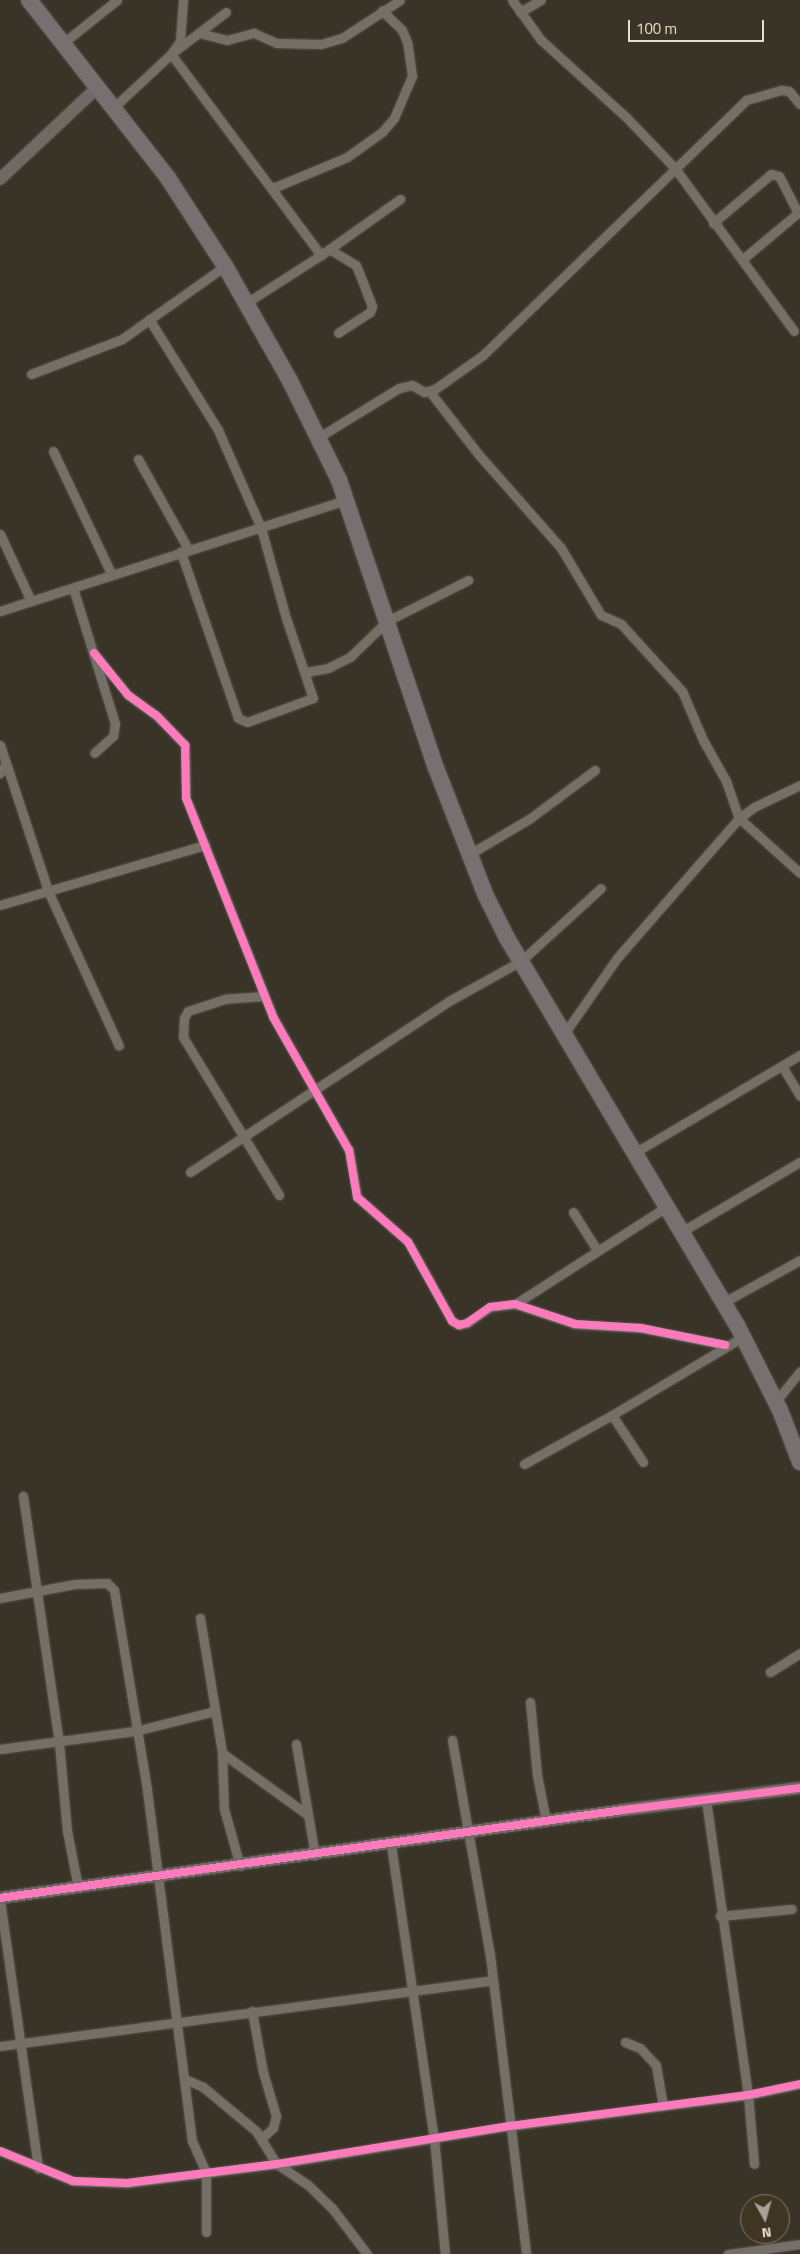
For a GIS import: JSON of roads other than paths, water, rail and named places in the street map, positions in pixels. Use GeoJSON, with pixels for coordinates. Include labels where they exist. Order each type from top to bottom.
{"type":"FeatureCollection","features":[{"type":"Feature","properties":{"kind":"highway"},"geometry":{"type":"LineString","coordinates":[[29,0],[112,109],[168,178],[225,266],[319,437],[346,500],[468,855],[485,894],[521,961],[743,1336],[776,1401],[800,1462]]}},
{"type":"Feature","properties":{"kind":"street"},"geometry":{"type":"LineString","coordinates":[[63,44],[117,0]]}},
{"type":"Feature","properties":{"kind":"street"},"geometry":{"type":"LineString","coordinates":[[171,54],[180,40],[183,0]]}},
{"type":"Feature","properties":{"kind":"street"},"geometry":{"type":"LineString","coordinates":[[199,33],[227,40],[254,33],[276,43],[321,44],[342,38],[400,0]]}},
{"type":"Feature","properties":{"kind":"street"},"geometry":{"type":"LineString","coordinates":[[512,0],[541,40],[626,117],[674,167],[713,223],[744,258],[794,330]]}},
{"type":"Feature","properties":{"kind":"street"},"geometry":{"type":"LineString","coordinates":[[520,12],[540,0]]}},
{"type":"Feature","properties":{"kind":"street"},"geometry":{"type":"LineString","coordinates":[[273,188],[301,173],[329,166],[347,157],[382,132],[394,118],[412,76],[407,42],[402,30],[382,11]]}},
{"type":"Feature","properties":{"kind":"street"},"geometry":{"type":"LineString","coordinates":[[112,109],[171,54],[226,12]]}},
{"type":"Feature","properties":{"kind":"street"},"geometry":{"type":"LineString","coordinates":[[171,54],[273,188],[321,255]]}},
{"type":"Feature","properties":{"kind":"street"},"geometry":{"type":"LineString","coordinates":[[0,179],[97,88]]}},
{"type":"Feature","properties":{"kind":"street"},"geometry":{"type":"LineString","coordinates":[[430,392],[483,355],[674,167],[746,100],[782,90],[789,91],[800,104]]}},
{"type":"Feature","properties":{"kind":"street"},"geometry":{"type":"LineString","coordinates":[[713,223],[771,174],[779,176],[799,212],[744,258]]}},
{"type":"Feature","properties":{"kind":"street"},"geometry":{"type":"LineString","coordinates":[[246,303],[321,255],[400,198]]}},
{"type":"Feature","properties":{"kind":"street"},"geometry":{"type":"LineString","coordinates":[[329,249],[356,265],[372,306],[370,312],[338,333]]}},
{"type":"Feature","properties":{"kind":"street"},"geometry":{"type":"LineString","coordinates":[[31,374],[122,339],[225,266]]}},
{"type":"Feature","properties":{"kind":"street"},"geometry":{"type":"LineString","coordinates":[[138,459],[185,551],[238,718],[247,722],[313,698],[306,672],[286,618],[261,528],[218,430],[148,319]]}},
{"type":"Feature","properties":{"kind":"street"},"geometry":{"type":"LineString","coordinates":[[319,437],[399,388],[412,385],[430,392],[479,455],[561,548],[602,615],[620,624],[682,691],[703,740],[726,781],[739,818],[800,873]]}},
{"type":"Feature","properties":{"kind":"street"},"geometry":{"type":"LineString","coordinates":[[53,451],[112,575]]}},
{"type":"Feature","properties":{"kind":"street"},"geometry":{"type":"LineString","coordinates":[[0,611],[346,500]]}},
{"type":"Feature","properties":{"kind":"street"},"geometry":{"type":"LineString","coordinates":[[0,534],[31,601]]}},
{"type":"Feature","properties":{"kind":"street"},"geometry":{"type":"LineString","coordinates":[[306,672],[328,668],[350,657],[387,621],[468,580]]}},
{"type":"Feature","properties":{"kind":"street"},"geometry":{"type":"LineString","coordinates":[[73,588],[94,653],[115,731],[94,753]]}},
{"type":"Feature","properties":{"kind":"street"},"geometry":{"type":"LineString","coordinates":[[94,653],[128,695],[156,715],[185,745],[184,787],[205,845],[264,996],[285,1040],[315,1088],[349,1150],[357,1197],[408,1242],[452,1321],[460,1325],[467,1323],[490,1307],[515,1304],[574,1324],[642,1328],[725,1345]]}},
{"type":"Feature","properties":{"kind":"street"},"geometry":{"type":"LineString","coordinates":[[0,745],[48,891],[119,1046]]}},
{"type":"Feature","properties":{"kind":"street"},"geometry":{"type":"LineString","coordinates":[[0,773],[6,763]]}},
{"type":"Feature","properties":{"kind":"street"},"geometry":{"type":"LineString","coordinates":[[468,855],[536,815],[595,770]]}},
{"type":"Feature","properties":{"kind":"street"},"geometry":{"type":"LineString","coordinates":[[564,1034],[617,958],[739,818],[754,807],[800,785]]}},
{"type":"Feature","properties":{"kind":"street"},"geometry":{"type":"LineString","coordinates":[[0,905],[205,845]]}},
{"type":"Feature","properties":{"kind":"street"},"geometry":{"type":"LineString","coordinates":[[190,1172],[241,1136],[449,1001],[521,961],[601,888]]}},
{"type":"Feature","properties":{"kind":"street"},"geometry":{"type":"LineString","coordinates":[[264,996],[209,1004],[188,1011],[184,1018],[183,1038],[241,1136],[279,1195]]}},
{"type":"Feature","properties":{"kind":"street"},"geometry":{"type":"LineString","coordinates":[[634,1153],[800,1056]]}},
{"type":"Feature","properties":{"kind":"street"},"geometry":{"type":"LineString","coordinates":[[782,1066],[800,1096]]}},
{"type":"Feature","properties":{"kind":"street"},"geometry":{"type":"LineString","coordinates":[[681,1232],[800,1162]]}},
{"type":"Feature","properties":{"kind":"street"},"geometry":{"type":"LineString","coordinates":[[515,1304],[596,1250],[666,1207]]}},
{"type":"Feature","properties":{"kind":"street"},"geometry":{"type":"LineString","coordinates":[[573,1212],[596,1250]]}},
{"type":"Feature","properties":{"kind":"street"},"geometry":{"type":"LineString","coordinates":[[724,1302],[800,1260]]}},
{"type":"Feature","properties":{"kind":"street"},"geometry":{"type":"LineString","coordinates":[[524,1464],[612,1415],[725,1345],[743,1336]]}},
{"type":"Feature","properties":{"kind":"street"},"geometry":{"type":"LineString","coordinates":[[776,1401],[800,1372]]}},
{"type":"Feature","properties":{"kind":"street"},"geometry":{"type":"LineString","coordinates":[[612,1415],[643,1462]]}},
{"type":"Feature","properties":{"kind":"street"},"geometry":{"type":"LineString","coordinates":[[23,1496],[59,1743],[67,1831],[78,1887]]}},
{"type":"Feature","properties":{"kind":"street"},"geometry":{"type":"LineString","coordinates":[[0,1598],[101,1583],[107,1583],[114,1590],[158,1877],[194,2151],[206,2172],[206,2232]]}},
{"type":"Feature","properties":{"kind":"street"},"geometry":{"type":"LineString","coordinates":[[200,1618],[222,1753],[222,1801],[240,1866]]}},
{"type":"Feature","properties":{"kind":"street"},"geometry":{"type":"LineString","coordinates":[[770,1672],[800,1653]]}},
{"type":"Feature","properties":{"kind":"street"},"geometry":{"type":"LineString","coordinates":[[530,1702],[536,1775],[546,1821]]}},
{"type":"Feature","properties":{"kind":"street"},"geometry":{"type":"LineString","coordinates":[[0,1749],[59,1743],[135,1731],[215,1711]]}},
{"type":"Feature","properties":{"kind":"street"},"geometry":{"type":"LineString","coordinates":[[452,1740],[470,1833],[492,1980],[526,2254]]}},
{"type":"Feature","properties":{"kind":"street"},"geometry":{"type":"LineString","coordinates":[[296,1744],[315,1855]]}},
{"type":"Feature","properties":{"kind":"street"},"geometry":{"type":"LineString","coordinates":[[222,1753],[308,1815]]}},
{"type":"Feature","properties":{"kind":"street"},"geometry":{"type":"LineString","coordinates":[[38,2168],[0,1899],[391,1845],[546,1821],[800,1788]]}},
{"type":"Feature","properties":{"kind":"street"},"geometry":{"type":"LineString","coordinates":[[706,1800],[720,1916],[748,2096],[754,2164]]}},
{"type":"Feature","properties":{"kind":"street"},"geometry":{"type":"LineString","coordinates":[[391,1845],[414,1989],[434,2138],[445,2254]]}},
{"type":"Feature","properties":{"kind":"street"},"geometry":{"type":"LineString","coordinates":[[720,1916],[792,1909]]}},
{"type":"Feature","properties":{"kind":"street"},"geometry":{"type":"LineString","coordinates":[[0,2046],[492,1980]]}},
{"type":"Feature","properties":{"kind":"street"},"geometry":{"type":"LineString","coordinates":[[252,2011],[262,2072],[276,2116],[273,2128],[263,2137]]}},
{"type":"Feature","properties":{"kind":"street"},"geometry":{"type":"LineString","coordinates":[[626,2042],[640,2048],[656,2065],[663,2106]]}},
{"type":"Feature","properties":{"kind":"street"},"geometry":{"type":"LineString","coordinates":[[185,2079],[203,2086],[263,2137],[277,2164],[308,2185],[332,2208],[367,2254]]}},
{"type":"Feature","properties":{"kind":"street"},"geometry":{"type":"LineString","coordinates":[[0,2151],[73,2181],[106,2184],[277,2164],[510,2126],[748,2096],[800,2084]]}},
{"type":"Feature","properties":{"kind":"street"},"geometry":{"type":"LineString","coordinates":[[728,2254],[800,2244]]}}]}
